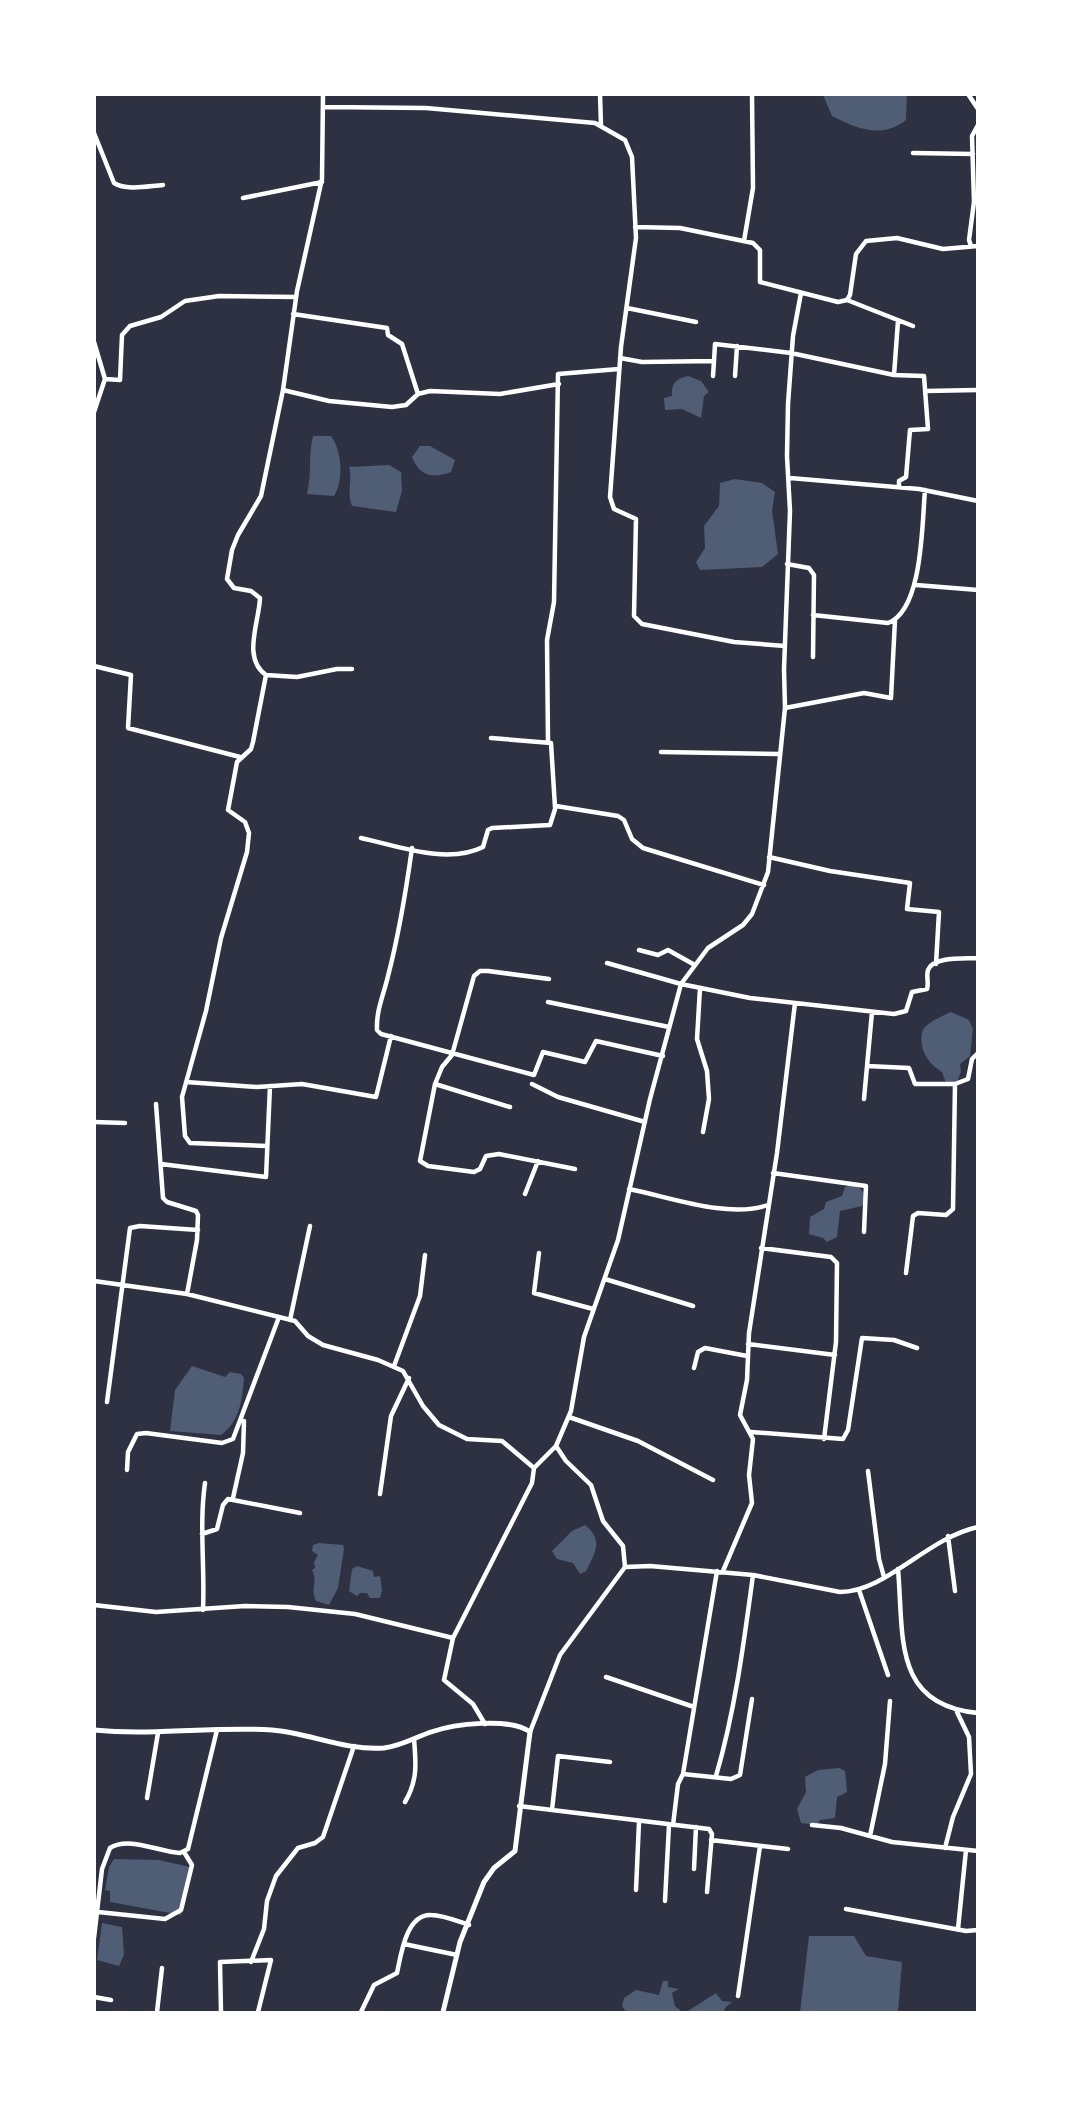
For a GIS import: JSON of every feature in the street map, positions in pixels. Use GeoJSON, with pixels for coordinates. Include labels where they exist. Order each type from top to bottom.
{"type":"FeatureCollection","features":[{"type":"Feature","properties":{"kind":"street"},"geometry":{"type":"LineString","coordinates":[[323,94],[322,182],[306,240],[283,390],[261,496],[232,550],[226,579],[234,588],[251,591],[260,598],[253,654],[255,664],[266,675],[297,677],[337,669],[352,669]]}},
{"type":"Feature","properties":{"kind":"street"},"geometry":{"type":"LineString","coordinates":[[600,94],[601,126]]}},
{"type":"Feature","properties":{"kind":"street"},"geometry":{"type":"LineString","coordinates":[[744,241],[753,188],[752,94]]}},
{"type":"Feature","properties":{"kind":"street"},"geometry":{"type":"LineString","coordinates":[[968,94],[978,109]]}},
{"type":"Feature","properties":{"kind":"street"},"geometry":{"type":"LineString","coordinates":[[324,107],[426,108],[595,123],[625,140],[631,149],[635,248],[620,358],[610,497],[614,508],[633,515],[636,519],[634,616],[637,621],[734,642],[785,646]]}},
{"type":"Feature","properties":{"kind":"street"},"geometry":{"type":"LineString","coordinates":[[971,246],[969,240],[974,202],[972,135],[978,125]]}},
{"type":"Feature","properties":{"kind":"street"},"geometry":{"type":"LineString","coordinates":[[94,133],[114,183],[121,187],[163,184]]}},
{"type":"Feature","properties":{"kind":"street"},"geometry":{"type":"LineString","coordinates":[[913,153],[973,154]]}},
{"type":"Feature","properties":{"kind":"street"},"geometry":{"type":"LineString","coordinates":[[243,198],[322,182]]}},
{"type":"Feature","properties":{"kind":"street"},"geometry":{"type":"LineString","coordinates":[[635,227],[680,228],[744,241],[758,246],[760,282],[838,303],[847,300],[913,326]]}},
{"type":"Feature","properties":{"kind":"street"},"geometry":{"type":"LineString","coordinates":[[847,300],[853,286],[856,254],[866,241],[897,237],[943,249],[978,246]]}},
{"type":"Feature","properties":{"kind":"street"},"geometry":{"type":"LineString","coordinates":[[484,1724],[473,1704],[444,1680],[453,1638],[532,1484],[534,1468],[556,1446],[569,1417],[584,1337],[618,1240],[645,1122],[681,984],[693,964],[708,948],[743,925],[752,914],[764,885],[785,708],[790,478],[787,456],[791,353],[801,293]]}},
{"type":"Feature","properties":{"kind":"street"},"geometry":{"type":"LineString","coordinates":[[105,379],[120,380],[122,335],[130,326],[161,318],[185,301],[219,296],[296,297]]}},
{"type":"Feature","properties":{"kind":"street"},"geometry":{"type":"LineString","coordinates":[[627,308],[696,322]]}},
{"type":"Feature","properties":{"kind":"street"},"geometry":{"type":"LineString","coordinates":[[293,314],[387,328],[388,335],[402,344],[418,394]]}},
{"type":"Feature","properties":{"kind":"street"},"geometry":{"type":"LineString","coordinates":[[894,375],[898,321]]}},
{"type":"Feature","properties":{"kind":"street"},"geometry":{"type":"LineString","coordinates":[[94,342],[105,379],[94,412]]}},
{"type":"Feature","properties":{"kind":"street"},"geometry":{"type":"LineString","coordinates":[[713,376],[715,344],[791,353],[894,375],[924,376],[928,429],[910,430],[906,477],[899,481],[899,487]]}},
{"type":"Feature","properties":{"kind":"street"},"geometry":{"type":"LineString","coordinates":[[735,376],[737,346]]}},
{"type":"Feature","properties":{"kind":"street"},"geometry":{"type":"LineString","coordinates":[[620,358],[642,362],[714,361]]}},
{"type":"Feature","properties":{"kind":"street"},"geometry":{"type":"LineString","coordinates":[[361,838],[450,855],[478,850],[485,845],[488,830],[492,828],[550,825],[555,807],[552,747],[548,742],[547,640],[554,602],[558,374],[619,369]]}},
{"type":"Feature","properties":{"kind":"street"},"geometry":{"type":"LineString","coordinates":[[283,390],[329,401],[392,407],[406,405],[418,394],[430,391],[500,394],[559,384]]}},
{"type":"Feature","properties":{"kind":"street"},"geometry":{"type":"LineString","coordinates":[[925,391],[978,390]]}},
{"type":"Feature","properties":{"kind":"street"},"geometry":{"type":"LineString","coordinates":[[790,478],[925,490],[978,501]]}},
{"type":"Feature","properties":{"kind":"street"},"geometry":{"type":"LineString","coordinates":[[813,615],[877,623],[895,620],[902,613],[916,585],[925,490]]}},
{"type":"Feature","properties":{"kind":"street"},"geometry":{"type":"LineString","coordinates":[[787,564],[813,570],[813,657]]}},
{"type":"Feature","properties":{"kind":"street"},"geometry":{"type":"LineString","coordinates":[[916,585],[978,590]]}},
{"type":"Feature","properties":{"kind":"street"},"geometry":{"type":"LineString","coordinates":[[785,708],[864,693],[891,698],[895,620]]}},
{"type":"Feature","properties":{"kind":"street"},"geometry":{"type":"LineString","coordinates":[[94,666],[131,675],[128,728],[240,758]]}},
{"type":"Feature","properties":{"kind":"street"},"geometry":{"type":"LineString","coordinates":[[266,675],[253,742],[250,749],[240,758],[228,810],[245,822],[249,842],[221,938],[182,1107],[186,1140],[200,1144],[267,1146]]}},
{"type":"Feature","properties":{"kind":"street"},"geometry":{"type":"LineString","coordinates":[[491,738],[548,742]]}},
{"type":"Feature","properties":{"kind":"street"},"geometry":{"type":"LineString","coordinates":[[661,752],[780,754]]}},
{"type":"Feature","properties":{"kind":"street"},"geometry":{"type":"LineString","coordinates":[[555,807],[618,816],[624,819],[632,839],[643,848],[764,885]]}},
{"type":"Feature","properties":{"kind":"street"},"geometry":{"type":"LineString","coordinates":[[412,848],[394,951],[376,1030],[381,1034],[452,1055],[534,1075],[543,1052],[585,1062],[596,1041],[663,1056]]}},
{"type":"Feature","properties":{"kind":"street"},"geometry":{"type":"LineString","coordinates":[[769,857],[830,871],[910,883],[907,909],[939,912],[936,964]]}},
{"type":"Feature","properties":{"kind":"street"},"geometry":{"type":"LineString","coordinates":[[639,950],[657,955],[668,950],[693,964]]}},
{"type":"Feature","properties":{"kind":"street"},"geometry":{"type":"LineString","coordinates":[[607,963],[681,984],[750,999],[894,1014],[906,1011],[909,994],[927,989],[928,970],[936,964],[952,959],[978,958]]}},
{"type":"Feature","properties":{"kind":"street"},"geometry":{"type":"LineString","coordinates":[[549,979],[488,971],[476,973],[452,1055],[442,1067],[435,1084],[420,1156],[423,1164],[474,1172],[480,1169],[483,1159],[490,1154],[575,1168]]}},
{"type":"Feature","properties":{"kind":"street"},"geometry":{"type":"LineString","coordinates":[[700,988],[697,1039],[707,1071],[709,1099],[703,1132]]}},
{"type":"Feature","properties":{"kind":"street"},"geometry":{"type":"LineString","coordinates":[[548,1002],[669,1027]]}},
{"type":"Feature","properties":{"kind":"street"},"geometry":{"type":"LineString","coordinates":[[795,1003],[748,1344],[747,1380],[740,1415],[743,1423],[751,1432],[837,1440],[846,1437],[862,1338],[894,1340],[917,1348]]}},
{"type":"Feature","properties":{"kind":"street"},"geometry":{"type":"LineString","coordinates":[[864,1099],[872,1012]]}},
{"type":"Feature","properties":{"kind":"street"},"geometry":{"type":"LineString","coordinates":[[186,1082],[270,1086],[302,1084],[376,1097],[391,1036]]}},
{"type":"Feature","properties":{"kind":"street"},"geometry":{"type":"LineString","coordinates":[[867,1066],[909,1068],[914,1083],[918,1084],[955,1084],[968,1079],[972,1059],[978,1053]]}},
{"type":"Feature","properties":{"kind":"street"},"geometry":{"type":"LineString","coordinates":[[435,1084],[510,1107]]}},
{"type":"Feature","properties":{"kind":"street"},"geometry":{"type":"LineString","coordinates":[[532,1084],[558,1096],[645,1122]]}},
{"type":"Feature","properties":{"kind":"street"},"geometry":{"type":"LineString","coordinates":[[906,1273],[914,1216],[918,1213],[946,1215],[953,1209],[955,1084]]}},
{"type":"Feature","properties":{"kind":"street"},"geometry":{"type":"LineString","coordinates":[[161,1164],[266,1177],[270,1086]]}},
{"type":"Feature","properties":{"kind":"street"},"geometry":{"type":"LineString","coordinates":[[156,1104],[163,1198],[167,1202],[196,1211],[198,1230],[187,1294]]}},
{"type":"Feature","properties":{"kind":"street"},"geometry":{"type":"LineString","coordinates":[[94,1122],[125,1123]]}},
{"type":"Feature","properties":{"kind":"street"},"geometry":{"type":"LineString","coordinates":[[525,1194],[538,1161]]}},
{"type":"Feature","properties":{"kind":"street"},"geometry":{"type":"LineString","coordinates":[[773,1173],[866,1186],[864,1232]]}},
{"type":"Feature","properties":{"kind":"street"},"geometry":{"type":"LineString","coordinates":[[629,1189],[713,1208],[757,1209],[768,1205]]}},
{"type":"Feature","properties":{"kind":"street"},"geometry":{"type":"LineString","coordinates":[[107,1402],[130,1228],[134,1226],[198,1230]]}},
{"type":"Feature","properties":{"kind":"street"},"geometry":{"type":"LineString","coordinates":[[290,1320],[310,1226]]}},
{"type":"Feature","properties":{"kind":"street"},"geometry":{"type":"LineString","coordinates":[[761,1248],[834,1259],[838,1274],[835,1355],[824,1439]]}},
{"type":"Feature","properties":{"kind":"street"},"geometry":{"type":"LineString","coordinates":[[539,1253],[534,1293],[593,1309]]}},
{"type":"Feature","properties":{"kind":"street"},"geometry":{"type":"LineString","coordinates":[[394,1366],[420,1296],[425,1255]]}},
{"type":"Feature","properties":{"kind":"street"},"geometry":{"type":"LineString","coordinates":[[605,1280],[693,1306]]}},
{"type":"Feature","properties":{"kind":"street"},"geometry":{"type":"LineString","coordinates":[[94,1281],[187,1294],[228,1307],[290,1320],[323,1345],[394,1366],[409,1378],[423,1406],[439,1425],[467,1439],[502,1441],[534,1468]]}},
{"type":"Feature","properties":{"kind":"street"},"geometry":{"type":"LineString","coordinates":[[128,1470],[128,1452],[137,1434],[227,1442],[237,1434],[279,1317]]}},
{"type":"Feature","properties":{"kind":"street"},"geometry":{"type":"LineString","coordinates":[[748,1344],[835,1355]]}},
{"type":"Feature","properties":{"kind":"street"},"geometry":{"type":"LineString","coordinates":[[694,1368],[698,1352],[705,1348],[747,1356]]}},
{"type":"Feature","properties":{"kind":"street"},"geometry":{"type":"LineString","coordinates":[[380,1494],[391,1416],[409,1378]]}},
{"type":"Feature","properties":{"kind":"street"},"geometry":{"type":"LineString","coordinates":[[232,1498],[243,1453],[244,1413]]}},
{"type":"Feature","properties":{"kind":"street"},"geometry":{"type":"LineString","coordinates":[[569,1417],[638,1441],[714,1480]]}},
{"type":"Feature","properties":{"kind":"street"},"geometry":{"type":"LineString","coordinates":[[723,1572],[752,1503],[749,1475],[751,1432]]}},
{"type":"Feature","properties":{"kind":"street"},"geometry":{"type":"LineString","coordinates":[[443,2013],[457,1955],[484,1882],[494,1868],[515,1851],[530,1732],[560,1655],[625,1568],[623,1546],[603,1521],[591,1485],[566,1461],[556,1446]]}},
{"type":"Feature","properties":{"kind":"street"},"geometry":{"type":"LineString","coordinates":[[868,1471],[879,1559],[884,1577]]}},
{"type":"Feature","properties":{"kind":"street"},"geometry":{"type":"LineString","coordinates":[[203,1610],[200,1515],[205,1483]]}},
{"type":"Feature","properties":{"kind":"street"},"geometry":{"type":"LineString","coordinates":[[202,1534],[217,1529],[225,1501],[232,1498],[300,1513]]}},
{"type":"Feature","properties":{"kind":"street"},"geometry":{"type":"LineString","coordinates":[[625,1568],[644,1566],[717,1571],[753,1575],[840,1592],[859,1590],[898,1569],[948,1536],[978,1527]]}},
{"type":"Feature","properties":{"kind":"street"},"geometry":{"type":"LineString","coordinates":[[948,1536],[955,1591]]}},
{"type":"Feature","properties":{"kind":"street"},"geometry":{"type":"LineString","coordinates":[[898,1569],[903,1632],[914,1681],[920,1689],[957,1712],[978,1713]]}},
{"type":"Feature","properties":{"kind":"street"},"geometry":{"type":"LineString","coordinates":[[665,1901],[671,1825],[678,1784],[683,1774],[717,1571]]}},
{"type":"Feature","properties":{"kind":"street"},"geometry":{"type":"LineString","coordinates":[[716,1776],[726,1743],[753,1575]]}},
{"type":"Feature","properties":{"kind":"street"},"geometry":{"type":"LineString","coordinates":[[859,1590],[888,1675]]}},
{"type":"Feature","properties":{"kind":"street"},"geometry":{"type":"LineString","coordinates":[[94,1605],[156,1612],[268,1606],[355,1614],[453,1638]]}},
{"type":"Feature","properties":{"kind":"street"},"geometry":{"type":"LineString","coordinates":[[606,1677],[694,1707]]}},
{"type":"Feature","properties":{"kind":"street"},"geometry":{"type":"LineString","coordinates":[[683,1774],[731,1779],[740,1775],[752,1699]]}},
{"type":"Feature","properties":{"kind":"street"},"geometry":{"type":"LineString","coordinates":[[870,1836],[885,1764],[890,1701]]}},
{"type":"Feature","properties":{"kind":"street"},"geometry":{"type":"LineString","coordinates":[[945,1848],[952,1817],[971,1774],[969,1737],[957,1712]]}},
{"type":"Feature","properties":{"kind":"street"},"geometry":{"type":"LineString","coordinates":[[94,1730],[158,1733],[217,1730],[275,1731],[354,1746],[384,1748],[450,1727],[498,1724],[530,1732]]}},
{"type":"Feature","properties":{"kind":"street"},"geometry":{"type":"LineString","coordinates":[[184,1852],[190,1844],[217,1730]]}},
{"type":"Feature","properties":{"kind":"street"},"geometry":{"type":"LineString","coordinates":[[147,1798],[158,1733]]}},
{"type":"Feature","properties":{"kind":"street"},"geometry":{"type":"LineString","coordinates":[[405,1802],[412,1791],[417,1771],[414,1739]]}},
{"type":"Feature","properties":{"kind":"street"},"geometry":{"type":"LineString","coordinates":[[251,1962],[264,1929],[267,1902],[276,1876],[298,1848],[315,1843],[323,1837],[354,1746]]}},
{"type":"Feature","properties":{"kind":"street"},"geometry":{"type":"LineString","coordinates":[[552,1810],[558,1756],[610,1762]]}},
{"type":"Feature","properties":{"kind":"street"},"geometry":{"type":"LineString","coordinates":[[519,1806],[696,1827],[711,1831],[707,1892]]}},
{"type":"Feature","properties":{"kind":"street"},"geometry":{"type":"LineString","coordinates":[[636,1890],[639,1822]]}},
{"type":"Feature","properties":{"kind":"street"},"geometry":{"type":"LineString","coordinates":[[812,1825],[841,1828],[892,1842],[978,1851]]}},
{"type":"Feature","properties":{"kind":"street"},"geometry":{"type":"LineString","coordinates":[[694,1869],[696,1827]]}},
{"type":"Feature","properties":{"kind":"street"},"geometry":{"type":"LineString","coordinates":[[711,1840],[788,1849]]}},
{"type":"Feature","properties":{"kind":"street"},"geometry":{"type":"LineString","coordinates":[[94,1938],[102,1869],[107,1854],[114,1846],[138,1845],[172,1853],[184,1852],[190,1857],[192,1865],[181,1910],[165,1919],[98,1912]]}},
{"type":"Feature","properties":{"kind":"street"},"geometry":{"type":"LineString","coordinates":[[738,1996],[760,1846]]}},
{"type":"Feature","properties":{"kind":"street"},"geometry":{"type":"LineString","coordinates":[[958,1929],[966,1850]]}},
{"type":"Feature","properties":{"kind":"street"},"geometry":{"type":"LineString","coordinates":[[846,1909],[973,1932],[978,1930]]}},
{"type":"Feature","properties":{"kind":"street"},"geometry":{"type":"LineString","coordinates":[[361,2013],[374,1985],[397,1973],[404,1944],[416,1920],[428,1914],[469,1925]]}},
{"type":"Feature","properties":{"kind":"street"},"geometry":{"type":"LineString","coordinates":[[404,1944],[457,1955]]}},
{"type":"Feature","properties":{"kind":"street"},"geometry":{"type":"LineString","coordinates":[[221,2013],[220,1962],[272,1960],[258,2013]]}},
{"type":"Feature","properties":{"kind":"street"},"geometry":{"type":"LineString","coordinates":[[157,2013],[162,1968]]}},
{"type":"Feature","properties":{"kind":"street"},"geometry":{"type":"LineString","coordinates":[[94,1997],[111,2000]]}},
{"type":"Feature","properties":{"kind":"water"},"geometry":{"type":"Polygon","coordinates":[[[823,95],[907,95],[906,120],[897,126],[879,131],[860,128],[832,116],[823,95]]]}},
{"type":"Feature","properties":{"kind":"water"},"geometry":{"type":"Polygon","coordinates":[[[688,376],[701,381],[709,392],[704,396],[701,418],[682,409],[665,410],[664,398],[672,396],[675,382],[688,376]]]}},
{"type":"Feature","properties":{"kind":"water"},"geometry":{"type":"Polygon","coordinates":[[[313,436],[331,436],[338,449],[340,474],[334,496],[307,494],[313,436]]]}},
{"type":"Feature","properties":{"kind":"water"},"geometry":{"type":"Polygon","coordinates":[[[420,446],[430,446],[455,460],[451,472],[433,475],[423,472],[412,457],[420,446]]]}},
{"type":"Feature","properties":{"kind":"water"},"geometry":{"type":"Polygon","coordinates":[[[389,465],[401,472],[402,491],[396,512],[352,506],[349,467],[389,465]]]}},
{"type":"Feature","properties":{"kind":"water"},"geometry":{"type":"Polygon","coordinates":[[[735,479],[762,483],[775,492],[772,511],[778,554],[762,567],[700,570],[696,562],[705,548],[704,526],[719,506],[720,483],[735,479]]]}},
{"type":"Feature","properties":{"kind":"water"},"geometry":{"type":"Polygon","coordinates":[[[951,1012],[969,1020],[973,1029],[970,1056],[960,1064],[961,1072],[956,1084],[946,1083],[942,1072],[928,1060],[921,1043],[925,1027],[951,1012]]]}},
{"type":"Feature","properties":{"kind":"water"},"geometry":{"type":"Polygon","coordinates":[[[853,1185],[864,1193],[864,1202],[862,1206],[840,1211],[837,1237],[827,1242],[823,1238],[809,1234],[810,1217],[824,1209],[826,1202],[842,1196],[845,1187],[853,1185]]]}},
{"type":"Feature","properties":{"kind":"water"},"geometry":{"type":"Polygon","coordinates":[[[192,1366],[225,1377],[230,1372],[241,1374],[244,1378],[241,1402],[236,1417],[221,1435],[170,1431],[175,1390],[192,1366]]]}},
{"type":"Feature","properties":{"kind":"water"},"geometry":{"type":"Polygon","coordinates":[[[585,1525],[594,1536],[596,1547],[586,1571],[580,1574],[573,1563],[557,1559],[552,1551],[572,1531],[585,1525]]]}},
{"type":"Feature","properties":{"kind":"water"},"geometry":{"type":"Polygon","coordinates":[[[319,1543],[343,1545],[344,1549],[338,1588],[329,1605],[316,1601],[314,1597],[312,1570],[315,1568],[314,1562],[318,1555],[312,1551],[313,1545],[319,1543]]]}},
{"type":"Feature","properties":{"kind":"water"},"geometry":{"type":"Polygon","coordinates":[[[357,1566],[373,1571],[374,1577],[380,1576],[382,1590],[380,1598],[370,1598],[367,1593],[360,1593],[357,1596],[349,1591],[352,1569],[357,1566]]]}},
{"type":"Feature","properties":{"kind":"water"},"geometry":{"type":"Polygon","coordinates":[[[839,1768],[845,1771],[847,1792],[837,1797],[835,1818],[820,1820],[817,1825],[801,1823],[797,1809],[806,1792],[805,1777],[818,1770],[839,1768]]]}},
{"type":"Feature","properties":{"kind":"water"},"geometry":{"type":"Polygon","coordinates":[[[114,1859],[159,1860],[190,1867],[185,1905],[181,1915],[110,1902],[110,1891],[105,1890],[109,1867],[114,1859]]]}},
{"type":"Feature","properties":{"kind":"water"},"geometry":{"type":"Polygon","coordinates":[[[102,1923],[122,1927],[124,1955],[119,1966],[97,1960],[102,1923]]]}},
{"type":"Feature","properties":{"kind":"water"},"geometry":{"type":"Polygon","coordinates":[[[809,1936],[854,1936],[866,1956],[902,1962],[898,2012],[800,2012],[809,1936]]]}},
{"type":"Feature","properties":{"kind":"water"},"geometry":{"type":"Polygon","coordinates":[[[663,1981],[668,1981],[668,1987],[679,1989],[672,1993],[675,2006],[681,2011],[688,2011],[716,1993],[722,2001],[732,2002],[724,2012],[626,2012],[622,2006],[624,1998],[636,1990],[659,1995],[663,1981]]]}}]}
